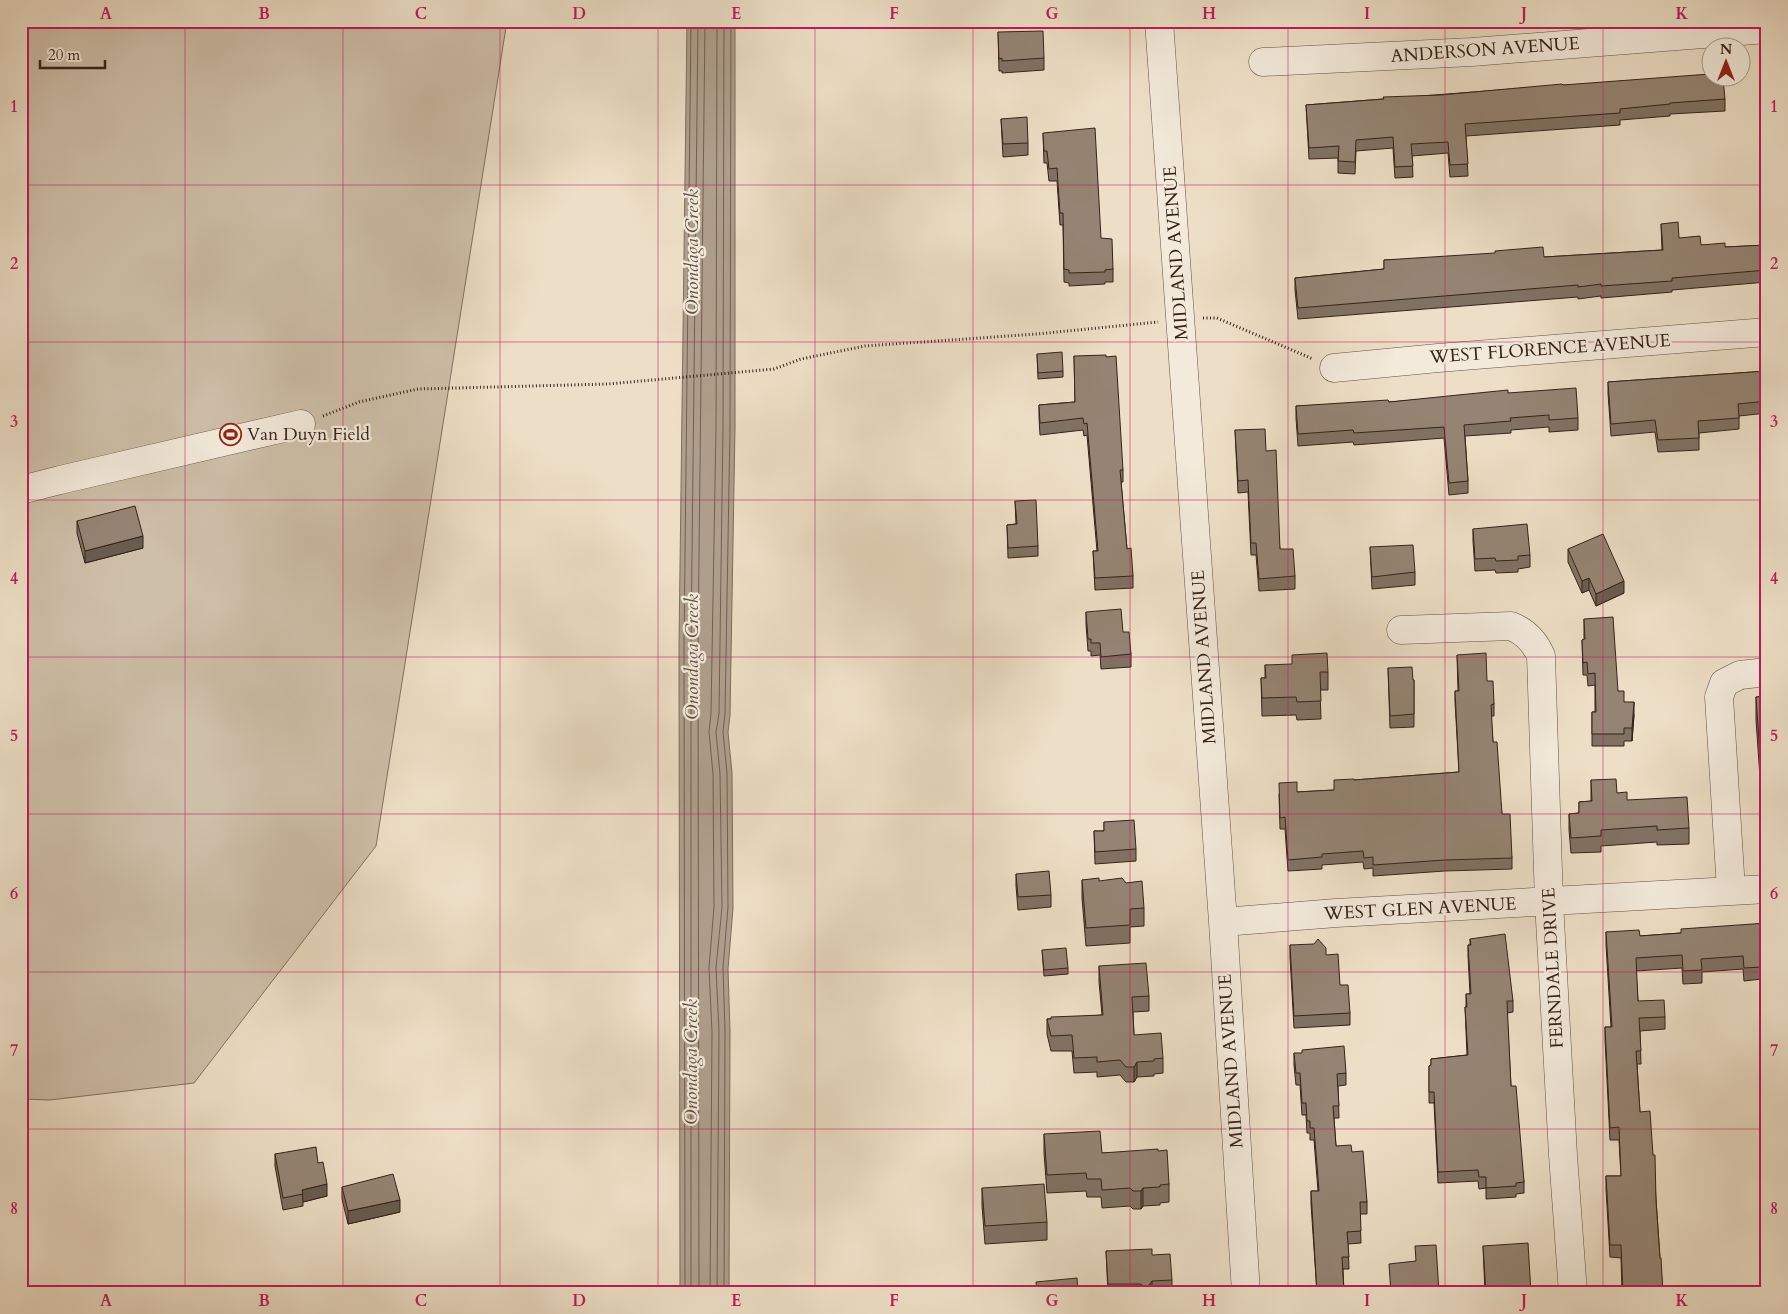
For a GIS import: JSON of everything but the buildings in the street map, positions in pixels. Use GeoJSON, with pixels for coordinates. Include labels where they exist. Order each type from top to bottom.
{"type":"FeatureCollection","features":[{"type":"Feature","properties":{"kind":"street","name":"MIDLAND AVENUE"},"geometry":{"type":"LineString","coordinates":[[1159,21],[1223,922],[1246,1293]]}},
{"type":"Feature","properties":{"kind":"street","name":"ANDERSON AVENUE"},"geometry":{"type":"LineString","coordinates":[[1263,62],[1472,52],[1767,29]]}},
{"type":"Feature","properties":{"kind":"street","name":"WEST FLORENCE AVENUE"},"geometry":{"type":"LineString","coordinates":[[1334,368],[1767,332]]}},
{"type":"Feature","properties":{"kind":"street"},"geometry":{"type":"LineString","coordinates":[[21,490],[301,424]]}},
{"type":"Feature","properties":{"kind":"street","name":"FERNDALE DRIVE"},"geometry":{"type":"LineString","coordinates":[[1401,630],[1511,626],[1520,630],[1535,643],[1541,656],[1549,902],[1563,1155],[1573,1293]]}},
{"type":"Feature","properties":{"kind":"street"},"geometry":{"type":"LineString","coordinates":[[1731,890],[1719,697],[1724,683],[1740,675],[1767,672]]}},
{"type":"Feature","properties":{"kind":"street","name":"WEST GLEN AVENUE"},"geometry":{"type":"LineString","coordinates":[[1223,922],[1346,912],[1767,889]]}},
{"type":"Feature","properties":{"kind":"path"},"geometry":{"type":"LineString","coordinates":[[1198,319],[1217,318],[1334,368]]}},
{"type":"Feature","properties":{"kind":"path"},"geometry":{"type":"LineString","coordinates":[[301,424],[359,402],[418,389],[608,384],[649,381],[774,369],[801,359],[865,346],[1037,334],[1158,322]]}},
{"type":"Feature","properties":{"kind":"shaded area","name":"Van Duyn Field"},"geometry":{"type":"Polygon","coordinates":[[[21,21],[507,21],[376,846],[194,1083],[50,1100],[21,1099],[21,21]]]}},
{"type":"Feature","properties":{"kind":"water","name":"Onondaga Creek"},"geometry":{"type":"Polygon","coordinates":[[[687,21],[735,21],[735,427],[730,715],[728,732],[732,773],[733,908],[728,969],[730,1031],[729,1293],[680,1293],[679,645],[687,21]]]}},
{"type":"Feature","properties":{"kind":"place","name":"Van Duyn Field"},"geometry":{"type":"Point","coordinates":[231,434]}}]}
